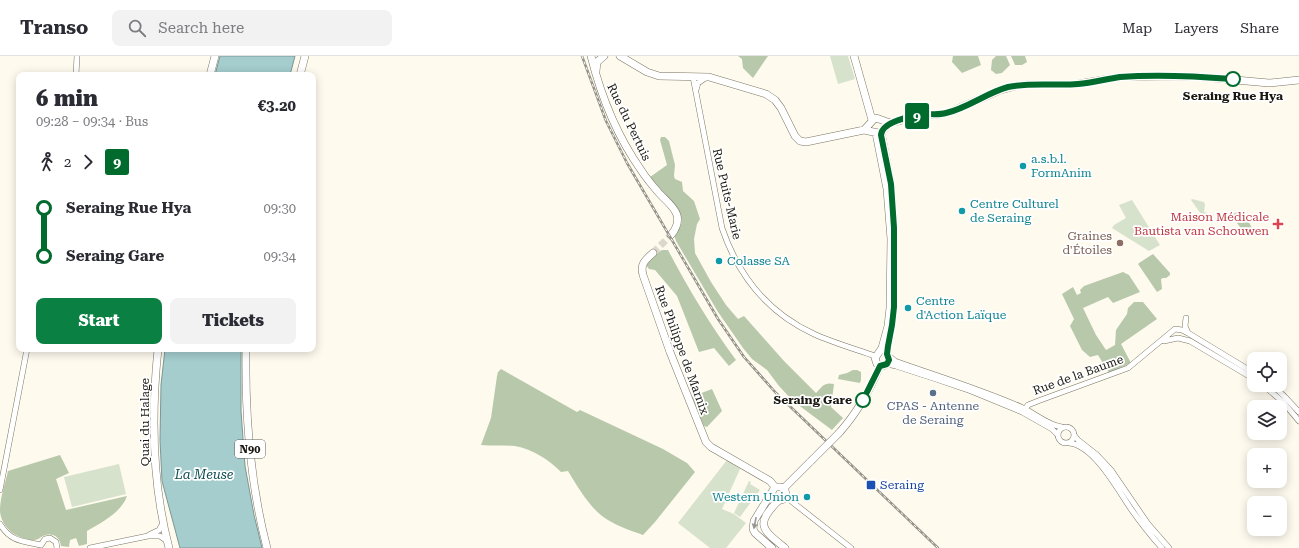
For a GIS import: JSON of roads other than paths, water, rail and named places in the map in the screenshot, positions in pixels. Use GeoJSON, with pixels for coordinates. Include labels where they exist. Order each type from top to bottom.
{"type":"FeatureCollection","features":[{"type":"Feature","properties":{"kind":"main road"},"geometry":{"type":"LineString","coordinates":[[211,72],[215,56]]}},
{"type":"Feature","properties":{"kind":"main road"},"geometry":{"type":"LineString","coordinates":[[301,72],[305,56]]}},
{"type":"Feature","properties":{"kind":"main road","name":"Rue du Pertuis"},"geometry":{"type":"LineString","coordinates":[[590,56],[595,75],[608,108],[634,160],[649,181],[677,214],[678,223],[670,235]]}},
{"type":"Feature","properties":{"kind":"main road"},"geometry":{"type":"LineString","coordinates":[[595,75],[597,62],[604,56]]}},
{"type":"Feature","properties":{"kind":"main road"},"geometry":{"type":"LineString","coordinates":[[620,56],[642,70],[656,75],[671,77],[707,77],[754,90],[770,97],[781,108],[795,136],[800,141],[806,142],[922,115],[942,114],[954,111],[1000,90],[1020,85],[1078,84],[1120,77],[1171,76],[1202,77],[1269,83],[1299,80]]}},
{"type":"Feature","properties":{"kind":"main road"},"geometry":{"type":"LineString","coordinates":[[854,56],[877,126],[891,184],[894,228],[894,307],[883,355],[875,362],[883,365]]}},
{"type":"Feature","properties":{"kind":"main road"},"geometry":{"type":"LineString","coordinates":[[858,56],[875,112],[877,126]]}},
{"type":"Feature","properties":{"kind":"main road","name":"Rue Philippe de Marnix"},"geometry":{"type":"LineString","coordinates":[[653,253],[643,262],[641,268],[670,352],[708,446],[770,481],[773,491]]}},
{"type":"Feature","properties":{"kind":"main road","name":"Quai du Halage"},"geometry":{"type":"LineString","coordinates":[[158,352],[153,411],[155,470],[159,506],[168,545]]}},
{"type":"Feature","properties":{"kind":"main road","name":"N90"},"geometry":{"type":"LineString","coordinates":[[246,352],[246,395],[249,446],[257,502],[268,548]]}},
{"type":"Feature","properties":{"kind":"main road"},"geometry":{"type":"LineString","coordinates":[[772,548],[755,533],[753,526],[755,518],[773,491],[781,487],[784,488],[850,421],[883,365],[889,360],[883,355]]}},
{"type":"Feature","properties":{"kind":"main road"},"geometry":{"type":"LineString","coordinates":[[784,488],[786,491],[786,497],[783,500],[778,501],[764,519],[763,526],[767,533],[785,548]]}},
{"type":"Feature","properties":{"kind":"main road"},"geometry":{"type":"LineString","coordinates":[[773,491],[774,499],[778,501]]}},
{"type":"Feature","properties":{"kind":"main road","name":"Quai du Halage"},"geometry":{"type":"LineString","coordinates":[[159,496],[163,505],[174,548]]}},
{"type":"Feature","properties":{"kind":"street"},"geometry":{"type":"LineString","coordinates":[[76,72],[77,56]]}},
{"type":"Feature","properties":{"kind":"street","name":"Rue Puits-Marie"},"geometry":{"type":"LineString","coordinates":[[693,77],[722,228],[730,249],[743,273],[760,296],[789,320],[821,337],[883,355],[895,361],[969,386],[1023,410]]}},
{"type":"Feature","properties":{"kind":"street"},"geometry":{"type":"LineString","coordinates":[[695,91],[698,83],[707,77]]}},
{"type":"Feature","properties":{"kind":"street"},"geometry":{"type":"LineString","coordinates":[[1186,318],[1185,326],[1188,333],[1247,369]]}},
{"type":"Feature","properties":{"kind":"street","name":"Rue de la Baume"},"geometry":{"type":"LineString","coordinates":[[1023,410],[1028,405],[1038,401],[1124,371],[1135,364],[1175,329],[1188,333]]}},
{"type":"Feature","properties":{"kind":"street"},"geometry":{"type":"LineString","coordinates":[[1159,343],[1174,338],[1188,340],[1247,375]]}},
{"type":"Feature","properties":{"kind":"street"},"geometry":{"type":"LineString","coordinates":[[0,490],[26,352]]}},
{"type":"Feature","properties":{"kind":"street"},"geometry":{"type":"LineString","coordinates":[[883,365],[896,366],[941,380],[1023,410],[1055,426],[1068,426],[1078,440],[1097,454],[1111,470],[1148,524],[1169,548]]}},
{"type":"Feature","properties":{"kind":"street"},"geometry":{"type":"LineString","coordinates":[[1271,392],[1283,402],[1299,421]]}},
{"type":"Feature","properties":{"kind":"street"},"geometry":{"type":"LineString","coordinates":[[1280,392],[1299,412]]}},
{"type":"Feature","properties":{"kind":"street"},"geometry":{"type":"LineString","coordinates":[[1023,410],[1052,429],[1062,442],[1077,445],[1104,469],[1143,525],[1162,548]]}},
{"type":"Feature","properties":{"kind":"street"},"geometry":{"type":"LineString","coordinates":[[1058,435],[1062,427]]}},
{"type":"Feature","properties":{"kind":"street"},"geometry":{"type":"LineString","coordinates":[[1069,443],[1073,440],[1074,435]]}},
{"type":"Feature","properties":{"kind":"street"},"geometry":{"type":"LineString","coordinates":[[786,497],[851,548]]}},
{"type":"Feature","properties":{"kind":"street"},"geometry":{"type":"LineString","coordinates":[[148,536],[159,530],[163,523]]}},
{"type":"Feature","properties":{"kind":"street"},"geometry":{"type":"LineString","coordinates":[[0,524],[7,534],[21,542],[41,547],[45,540],[50,538],[56,542],[57,548]]}},
{"type":"Feature","properties":{"kind":"street"},"geometry":{"type":"LineString","coordinates":[[90,548],[148,536],[160,536],[168,545]]}},
{"type":"Feature","properties":{"kind":"water"},"geometry":{"type":"Polygon","coordinates":[[[220,56],[295,56],[291,72],[216,72],[220,56]]]}},
{"type":"Feature","properties":{"kind":"water","name":"La Meuse"},"geometry":{"type":"Polygon","coordinates":[[[165,352],[241,352],[241,411],[245,466],[262,548],[180,548],[162,481],[160,440],[161,385],[165,352]]]}},
{"type":"Feature","properties":{"kind":"tunnel"},"geometry":{"type":"LineString","coordinates":[[653,253],[671,235]]}},
{"type":"Feature","properties":{"kind":"railway"},"geometry":{"type":"LineString","coordinates":[[582,56],[606,121],[627,163],[718,319],[744,357],[776,393],[938,548]]}},
{"type":"Feature","properties":{"kind":"place","name":"Seraing Rue Hya"},"geometry":{"type":"Point","coordinates":[1233,79]}},
{"type":"Feature","properties":{"kind":"place","name":"a.s.b.l. FormAnim"},"geometry":{"type":"Point","coordinates":[1023,166]}},
{"type":"Feature","properties":{"kind":"place","name":"Centre Culturel de Seraing"},"geometry":{"type":"Point","coordinates":[962,211]}},
{"type":"Feature","properties":{"kind":"place","name":"Maison Médicale Bautista van Schouwen"},"geometry":{"type":"Point","coordinates":[1278,224]}},
{"type":"Feature","properties":{"kind":"place","name":"Graines d'Étoiles"},"geometry":{"type":"Point","coordinates":[1120,243]}},
{"type":"Feature","properties":{"kind":"place","name":"Colasse SA"},"geometry":{"type":"Point","coordinates":[719,261]}},
{"type":"Feature","properties":{"kind":"place","name":"Centre d'Action Laïque"},"geometry":{"type":"Point","coordinates":[908,308]}},
{"type":"Feature","properties":{"kind":"place","name":"CPAS - Antenne de Seraing"},"geometry":{"type":"Point","coordinates":[933,393]}},
{"type":"Feature","properties":{"kind":"place","name":"Seraing Gare"},"geometry":{"type":"Point","coordinates":[863,400]}},
{"type":"Feature","properties":{"kind":"place","name":"Seraing"},"geometry":{"type":"Point","coordinates":[871,485]}},
{"type":"Feature","properties":{"kind":"place","name":"Western Union"},"geometry":{"type":"Point","coordinates":[807,497]}}]}
